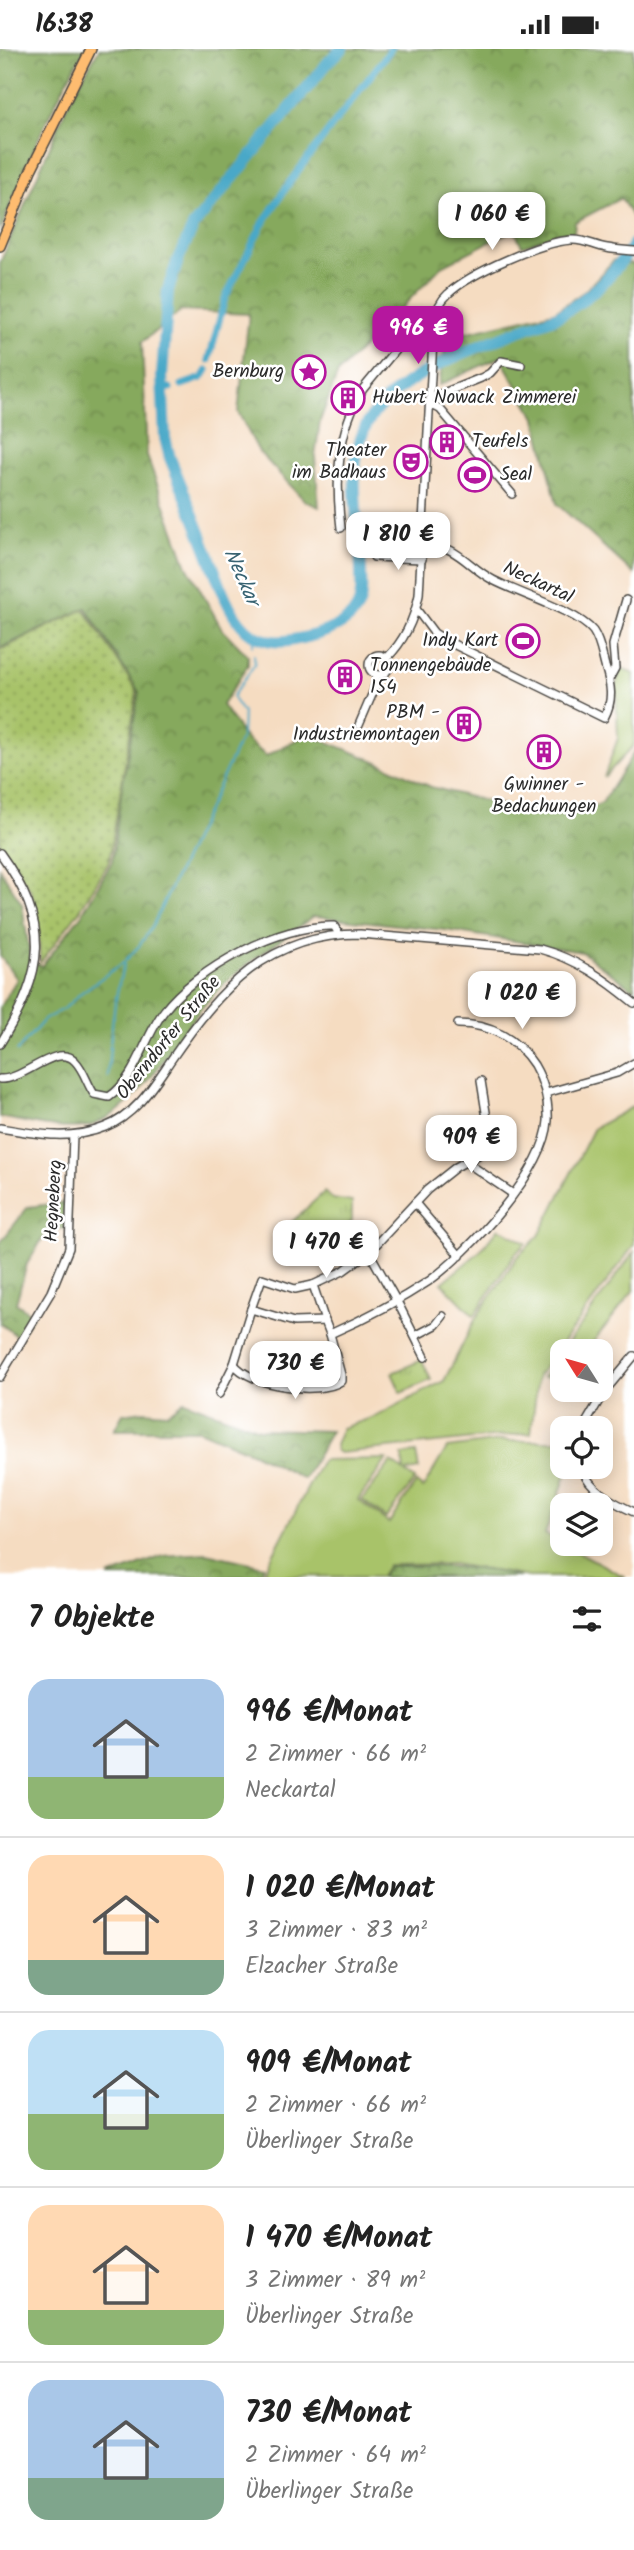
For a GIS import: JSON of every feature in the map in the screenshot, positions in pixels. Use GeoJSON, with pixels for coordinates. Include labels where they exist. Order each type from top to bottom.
{"type":"FeatureCollection","features":[{"type":"Feature","properties":{"kind":"main road"},"geometry":{"type":"LineString","coordinates":[[0,246],[31,170],[91,49]]}},
{"type":"Feature","properties":{"kind":"street"},"geometry":{"type":"LineString","coordinates":[[387,658],[404,637],[416,609],[422,559],[435,314],[443,299],[459,285],[533,250],[560,242],[577,240],[607,248],[634,251]]}},
{"type":"Feature","properties":{"kind":"street"},"geometry":{"type":"LineString","coordinates":[[341,528],[339,451],[344,428],[355,401],[421,319],[435,314]]}},
{"type":"Feature","properties":{"kind":"street"},"geometry":{"type":"LineString","coordinates":[[431,397],[481,378],[501,361],[521,365]]}},
{"type":"Feature","properties":{"kind":"street"},"geometry":{"type":"LineString","coordinates":[[431,397],[512,494]]}},
{"type":"Feature","properties":{"kind":"street","name":"Neckartal"},"geometry":{"type":"LineString","coordinates":[[416,609],[434,633],[446,640],[604,718],[612,696],[609,679],[598,641],[587,625],[491,579],[457,553],[423,543]]}},
{"type":"Feature","properties":{"kind":"street"},"geometry":{"type":"LineString","coordinates":[[374,557],[422,559]]}},
{"type":"Feature","properties":{"kind":"street","name":"Neckartal"},"geometry":{"type":"LineString","coordinates":[[609,679],[615,668],[613,645],[626,600]]}},
{"type":"Feature","properties":{"kind":"street"},"geometry":{"type":"LineString","coordinates":[[379,655],[387,658],[390,664],[384,674],[377,675],[370,669],[371,659],[379,655]]}},
{"type":"Feature","properties":{"kind":"street"},"geometry":{"type":"LineString","coordinates":[[359,725],[374,690],[377,675]]}},
{"type":"Feature","properties":{"kind":"street"},"geometry":{"type":"LineString","coordinates":[[0,853],[26,892],[35,923],[37,951],[36,964],[25,997],[0,1044]]}},
{"type":"Feature","properties":{"kind":"street"},"geometry":{"type":"LineString","coordinates":[[0,1079],[17,1077],[61,1055],[71,1057],[78,1063],[94,1094],[109,1097],[125,1083],[164,1011],[213,969],[268,940],[306,927],[334,926],[340,934]]}},
{"type":"Feature","properties":{"kind":"street","name":"Oberndorfer Straße"},"geometry":{"type":"LineString","coordinates":[[0,1128],[48,1136],[73,1136],[106,1127],[134,1108],[191,1030],[244,974],[276,952],[296,943],[340,934],[540,949],[591,970],[634,1003]]}},
{"type":"Feature","properties":{"kind":"street"},"geometry":{"type":"LineString","coordinates":[[330,1334],[397,1301],[460,1256],[513,1194],[543,1142],[548,1122],[546,1093],[541,1076],[526,1052],[494,1030],[474,1024],[458,1024]]}},
{"type":"Feature","properties":{"kind":"street"},"geometry":{"type":"LineString","coordinates":[[546,1093],[617,1073],[634,1063]]}},
{"type":"Feature","properties":{"kind":"street"},"geometry":{"type":"LineString","coordinates":[[219,1394],[234,1364],[262,1278],[295,1289],[313,1285],[343,1271],[369,1252],[443,1176],[478,1155],[490,1137],[481,1081]]}},
{"type":"Feature","properties":{"kind":"street","name":"Hegneberg"},"geometry":{"type":"LineString","coordinates":[[0,1377],[51,1292],[69,1248],[73,1136]]}},
{"type":"Feature","properties":{"kind":"street"},"geometry":{"type":"LineString","coordinates":[[466,1162],[513,1194]]}},
{"type":"Feature","properties":{"kind":"street"},"geometry":{"type":"LineString","coordinates":[[415,1203],[460,1256]]}},
{"type":"Feature","properties":{"kind":"street"},"geometry":{"type":"LineString","coordinates":[[369,1252],[425,1357]]}},
{"type":"Feature","properties":{"kind":"street"},"geometry":{"type":"LineString","coordinates":[[234,1364],[254,1378],[275,1384],[299,1387],[335,1384],[341,1381],[330,1334],[313,1285]]}},
{"type":"Feature","properties":{"kind":"street"},"geometry":{"type":"LineString","coordinates":[[251,1309],[294,1322],[325,1321]]}},
{"type":"Feature","properties":{"kind":"street"},"geometry":{"type":"LineString","coordinates":[[415,1336],[436,1325],[443,1316]]}},
{"type":"Feature","properties":{"kind":"street"},"geometry":{"type":"LineString","coordinates":[[590,1416],[604,1392],[631,1366],[634,1356]]}},
{"type":"Feature","properties":{"kind":"street"},"geometry":{"type":"LineString","coordinates":[[589,1479],[607,1498],[634,1512]]}},
{"type":"Feature","properties":{"kind":"green space"},"geometry":{"type":"Polygon","coordinates":[[[0,49],[85,49],[38,139],[0,232],[0,49]]]}},
{"type":"Feature","properties":{"kind":"green space"},"geometry":{"type":"Polygon","coordinates":[[[99,49],[634,49],[634,220],[621,198],[575,222],[574,232],[557,233],[522,246],[514,229],[442,266],[338,373],[320,421],[315,457],[319,507],[305,501],[259,452],[238,412],[249,314],[181,311],[142,342],[147,456],[187,566],[222,629],[248,656],[248,665],[222,705],[246,739],[266,756],[307,734],[378,762],[431,787],[513,808],[561,815],[579,813],[602,803],[634,752],[634,990],[582,952],[445,930],[314,916],[218,990],[143,1087],[113,1115],[95,1124],[74,1128],[0,1117],[0,1007],[17,979],[0,956],[0,869],[22,904],[31,962],[42,966],[82,914],[112,862],[139,692],[86,608],[0,648],[0,263],[68,104],[99,49]]]}},
{"type":"Feature","properties":{"kind":"green space"},"geometry":{"type":"Polygon","coordinates":[[[614,260],[634,264],[634,574],[557,504],[536,418],[500,357],[439,385],[447,337],[554,312],[585,291],[614,260]]]}},
{"type":"Feature","properties":{"kind":"green space"},"geometry":{"type":"Polygon","coordinates":[[[84,609],[137,691],[109,862],[80,910],[40,963],[38,919],[31,891],[0,845],[0,650],[84,609]]]}},
{"type":"Feature","properties":{"kind":"green space"},"geometry":{"type":"Polygon","coordinates":[[[620,668],[634,674],[634,745],[604,777],[618,738],[616,686],[620,668]]]}},
{"type":"Feature","properties":{"kind":"green space"},"geometry":{"type":"Polygon","coordinates":[[[634,1106],[634,1245],[565,1339],[550,1339],[550,1360],[538,1376],[531,1433],[340,1453],[336,1451],[335,1445],[342,1428],[377,1416],[444,1381],[476,1318],[517,1257],[539,1236],[594,1128],[634,1106]]]}},
{"type":"Feature","properties":{"kind":"green space"},"geometry":{"type":"Polygon","coordinates":[[[324,1192],[333,1199],[352,1202],[352,1221],[336,1237],[318,1237],[293,1248],[279,1240],[292,1222],[324,1192]]]}},
{"type":"Feature","properties":{"kind":"green space"},"geometry":{"type":"Polygon","coordinates":[[[68,1202],[68,1229],[49,1228],[27,1264],[16,1303],[33,1315],[18,1337],[0,1323],[0,1243],[28,1207],[68,1202]]]}},
{"type":"Feature","properties":{"kind":"green space"},"geometry":{"type":"Polygon","coordinates":[[[499,1228],[526,1243],[514,1255],[474,1316],[442,1283],[479,1252],[499,1228]]]}},
{"type":"Feature","properties":{"kind":"green space"},"geometry":{"type":"Polygon","coordinates":[[[634,1252],[634,1290],[595,1339],[571,1339],[634,1252]]]}},
{"type":"Feature","properties":{"kind":"green space"},"geometry":{"type":"Polygon","coordinates":[[[422,1360],[431,1380],[401,1393],[392,1373],[422,1360]]]}},
{"type":"Feature","properties":{"kind":"green space"},"geometry":{"type":"Polygon","coordinates":[[[550,1367],[550,1377],[543,1377],[550,1367]]]}},
{"type":"Feature","properties":{"kind":"green space"},"geometry":{"type":"Polygon","coordinates":[[[184,1401],[259,1429],[331,1431],[304,1479],[199,1430],[114,1430],[123,1414],[143,1411],[168,1413],[184,1401]]]}},
{"type":"Feature","properties":{"kind":"green space"},"geometry":{"type":"Polygon","coordinates":[[[500,1441],[550,1441],[550,1479],[565,1479],[560,1493],[550,1493],[550,1520],[545,1534],[550,1537],[550,1556],[586,1556],[625,1577],[529,1577],[453,1564],[388,1565],[380,1577],[262,1576],[322,1460],[387,1459],[358,1500],[389,1523],[416,1483],[423,1488],[447,1448],[500,1441]]]}},
{"type":"Feature","properties":{"kind":"green space"},"geometry":{"type":"Polygon","coordinates":[[[416,1453],[419,1469],[405,1472],[415,1480],[386,1518],[362,1500],[391,1462],[404,1471],[402,1455],[416,1453]]]}},
{"type":"Feature","properties":{"kind":"green space"},"geometry":{"type":"Polygon","coordinates":[[[206,1553],[264,1566],[259,1577],[108,1577],[163,1556],[206,1553]]]}},
{"type":"Feature","properties":{"kind":"green space"},"geometry":{"type":"Polygon","coordinates":[[[388,1566],[471,1568],[520,1577],[382,1577],[388,1566]]]}},
{"type":"Feature","properties":{"kind":"waterway","name":"Neckar"},"geometry":{"type":"LineString","coordinates":[[342,49],[330,60],[194,225],[168,290],[162,376],[165,438],[170,458],[224,594],[236,617],[252,634],[278,641],[311,636],[338,626],[358,607],[361,584],[356,460],[360,439],[369,420],[383,403],[414,379],[447,360],[570,309],[600,285],[634,244]]}},
{"type":"Feature","properties":{"kind":"waterway"},"geometry":{"type":"LineString","coordinates":[[209,360],[225,298],[262,225],[291,180],[391,49]]}},
{"type":"Feature","properties":{"kind":"waterway"},"geometry":{"type":"LineString","coordinates":[[182,385],[202,378],[207,370]]}},
{"type":"Feature","properties":{"kind":"waterway","name":"Neckar"},"geometry":{"type":"LineString","coordinates":[[162,390],[170,388]]}},
{"type":"Feature","properties":{"kind":"waterway"},"geometry":{"type":"LineString","coordinates":[[253,634],[253,646]]}},
{"type":"Feature","properties":{"kind":"waterway"},"geometry":{"type":"LineString","coordinates":[[17,1051],[44,1020],[66,1007],[124,962],[153,925],[242,736],[243,713],[232,697],[255,664],[254,655]]}},
{"type":"Feature","properties":{"kind":"waterway"},"geometry":{"type":"LineString","coordinates":[[108,1077],[113,1020],[124,964]]}},
{"type":"Feature","properties":{"kind":"place","name":"Bernburg"},"geometry":{"type":"Point","coordinates":[309,372]}},
{"type":"Feature","properties":{"kind":"place","name":"Hubert Nowack Zimmerei"},"geometry":{"type":"Point","coordinates":[348,398]}},
{"type":"Feature","properties":{"kind":"place","name":"Teufels"},"geometry":{"type":"Point","coordinates":[447,442]}},
{"type":"Feature","properties":{"kind":"place","name":"Theater im Badhaus"},"geometry":{"type":"Point","coordinates":[411,462]}},
{"type":"Feature","properties":{"kind":"place","name":"Seal"},"geometry":{"type":"Point","coordinates":[475,475]}},
{"type":"Feature","properties":{"kind":"place","name":"Indy Kart"},"geometry":{"type":"Point","coordinates":[523,641]}},
{"type":"Feature","properties":{"kind":"place","name":"Tonnengebäude 154"},"geometry":{"type":"Point","coordinates":[345,677]}},
{"type":"Feature","properties":{"kind":"place","name":"PBM - Industriemontagen"},"geometry":{"type":"Point","coordinates":[464,724]}},
{"type":"Feature","properties":{"kind":"place","name":"Gwinner - Bedachungen"},"geometry":{"type":"Point","coordinates":[544,752]}}]}
